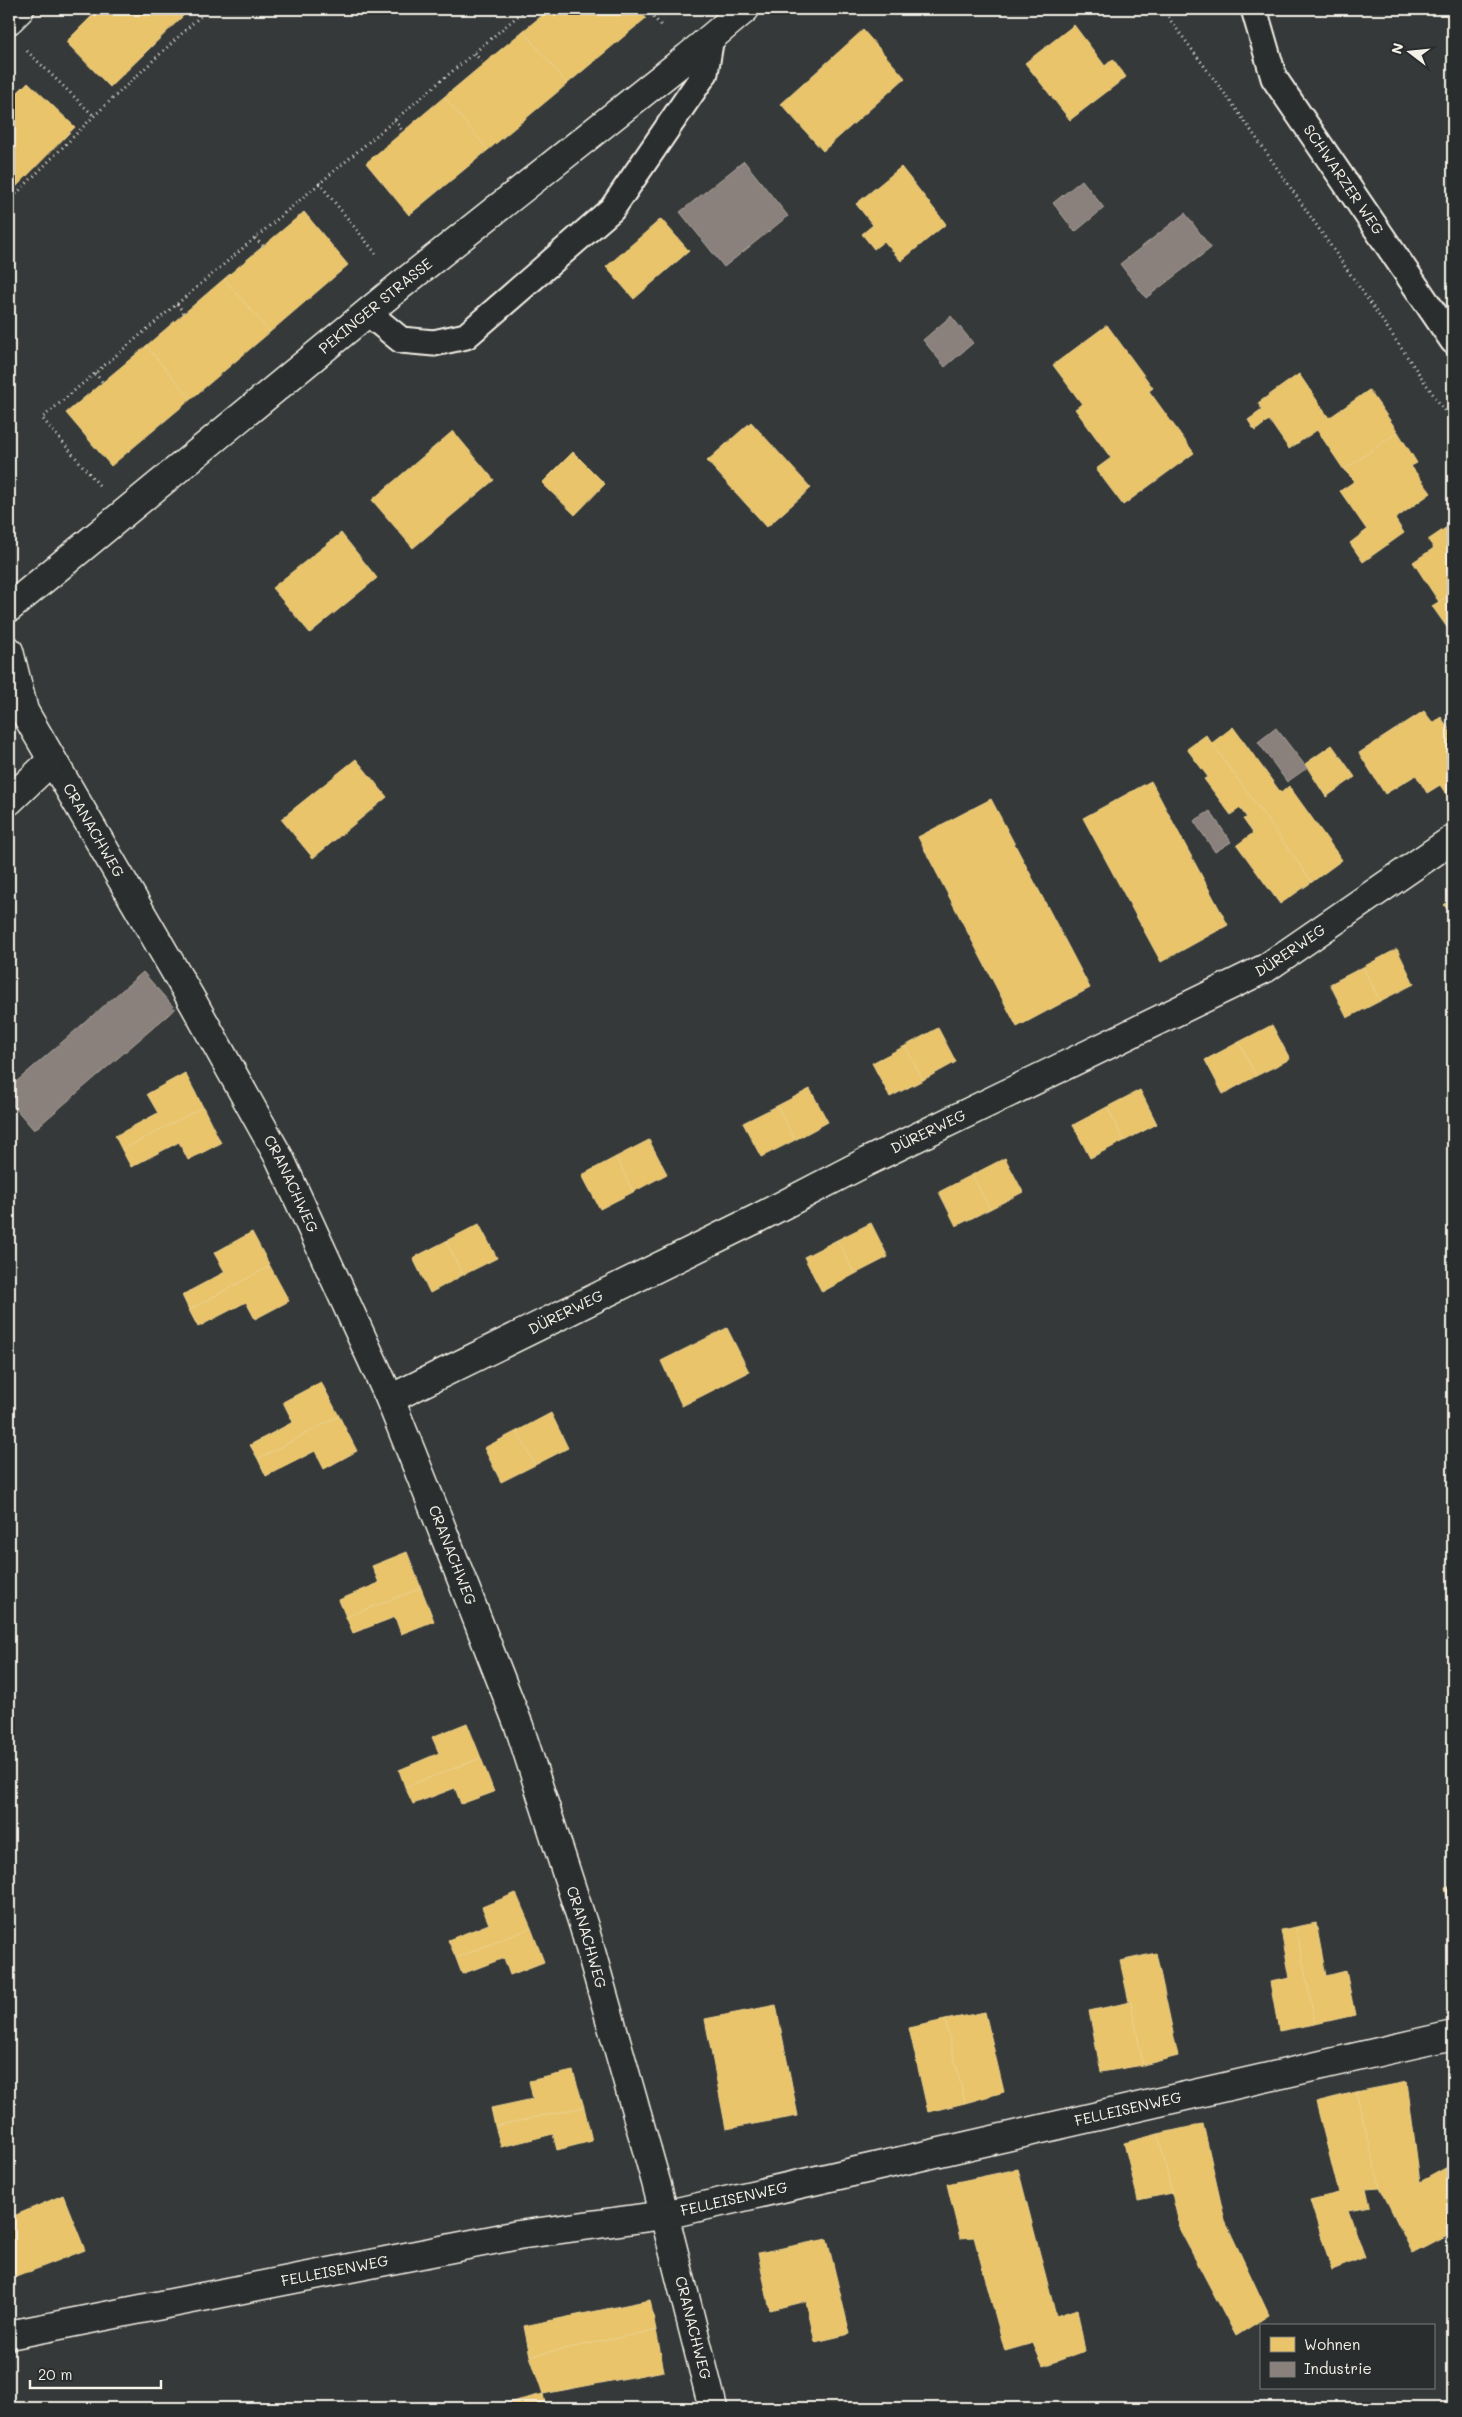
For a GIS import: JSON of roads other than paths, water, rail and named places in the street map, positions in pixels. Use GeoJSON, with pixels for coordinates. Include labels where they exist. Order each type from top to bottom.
{"type":"FeatureCollection","features":[{"type":"Feature","properties":{"kind":"street"},"geometry":{"type":"LineString","coordinates":[[9,20],[20,9]]}},
{"type":"Feature","properties":{"kind":"street","name":"PEKINGER STRASSE"},"geometry":{"type":"LineString","coordinates":[[9,608],[401,285],[745,9]]}},
{"type":"Feature","properties":{"kind":"street"},"geometry":{"type":"LineString","coordinates":[[9,651],[24,711],[52,760],[9,802]]}},
{"type":"Feature","properties":{"kind":"street","name":"CRANACHWEG"},"geometry":{"type":"LineString","coordinates":[[52,760],[194,1004],[280,1159],[390,1399],[519,1726],[584,1927],[664,2215],[713,2408]]}},
{"type":"Feature","properties":{"kind":"street","name":"DÜRERWEG"},"geometry":{"type":"LineString","coordinates":[[390,1399],[747,1224],[866,1162],[1266,968],[1453,839]]}},
{"type":"Feature","properties":{"kind":"street","name":"FELLEISENWEG"},"geometry":{"type":"LineString","coordinates":[[9,2335],[518,2235],[664,2215],[1453,2035]]}},
{"type":"Feature","properties":{"kind":"lane","name":"SCHWARZER WEG"},"geometry":{"type":"LineString","coordinates":[[1254,9],[1274,78],[1453,340]]}},
{"type":"Feature","properties":{"kind":"lane"},"geometry":{"type":"LineString","coordinates":[[368,313],[401,340],[434,343],[466,336],[612,209],[705,73],[711,37]]}}]}
